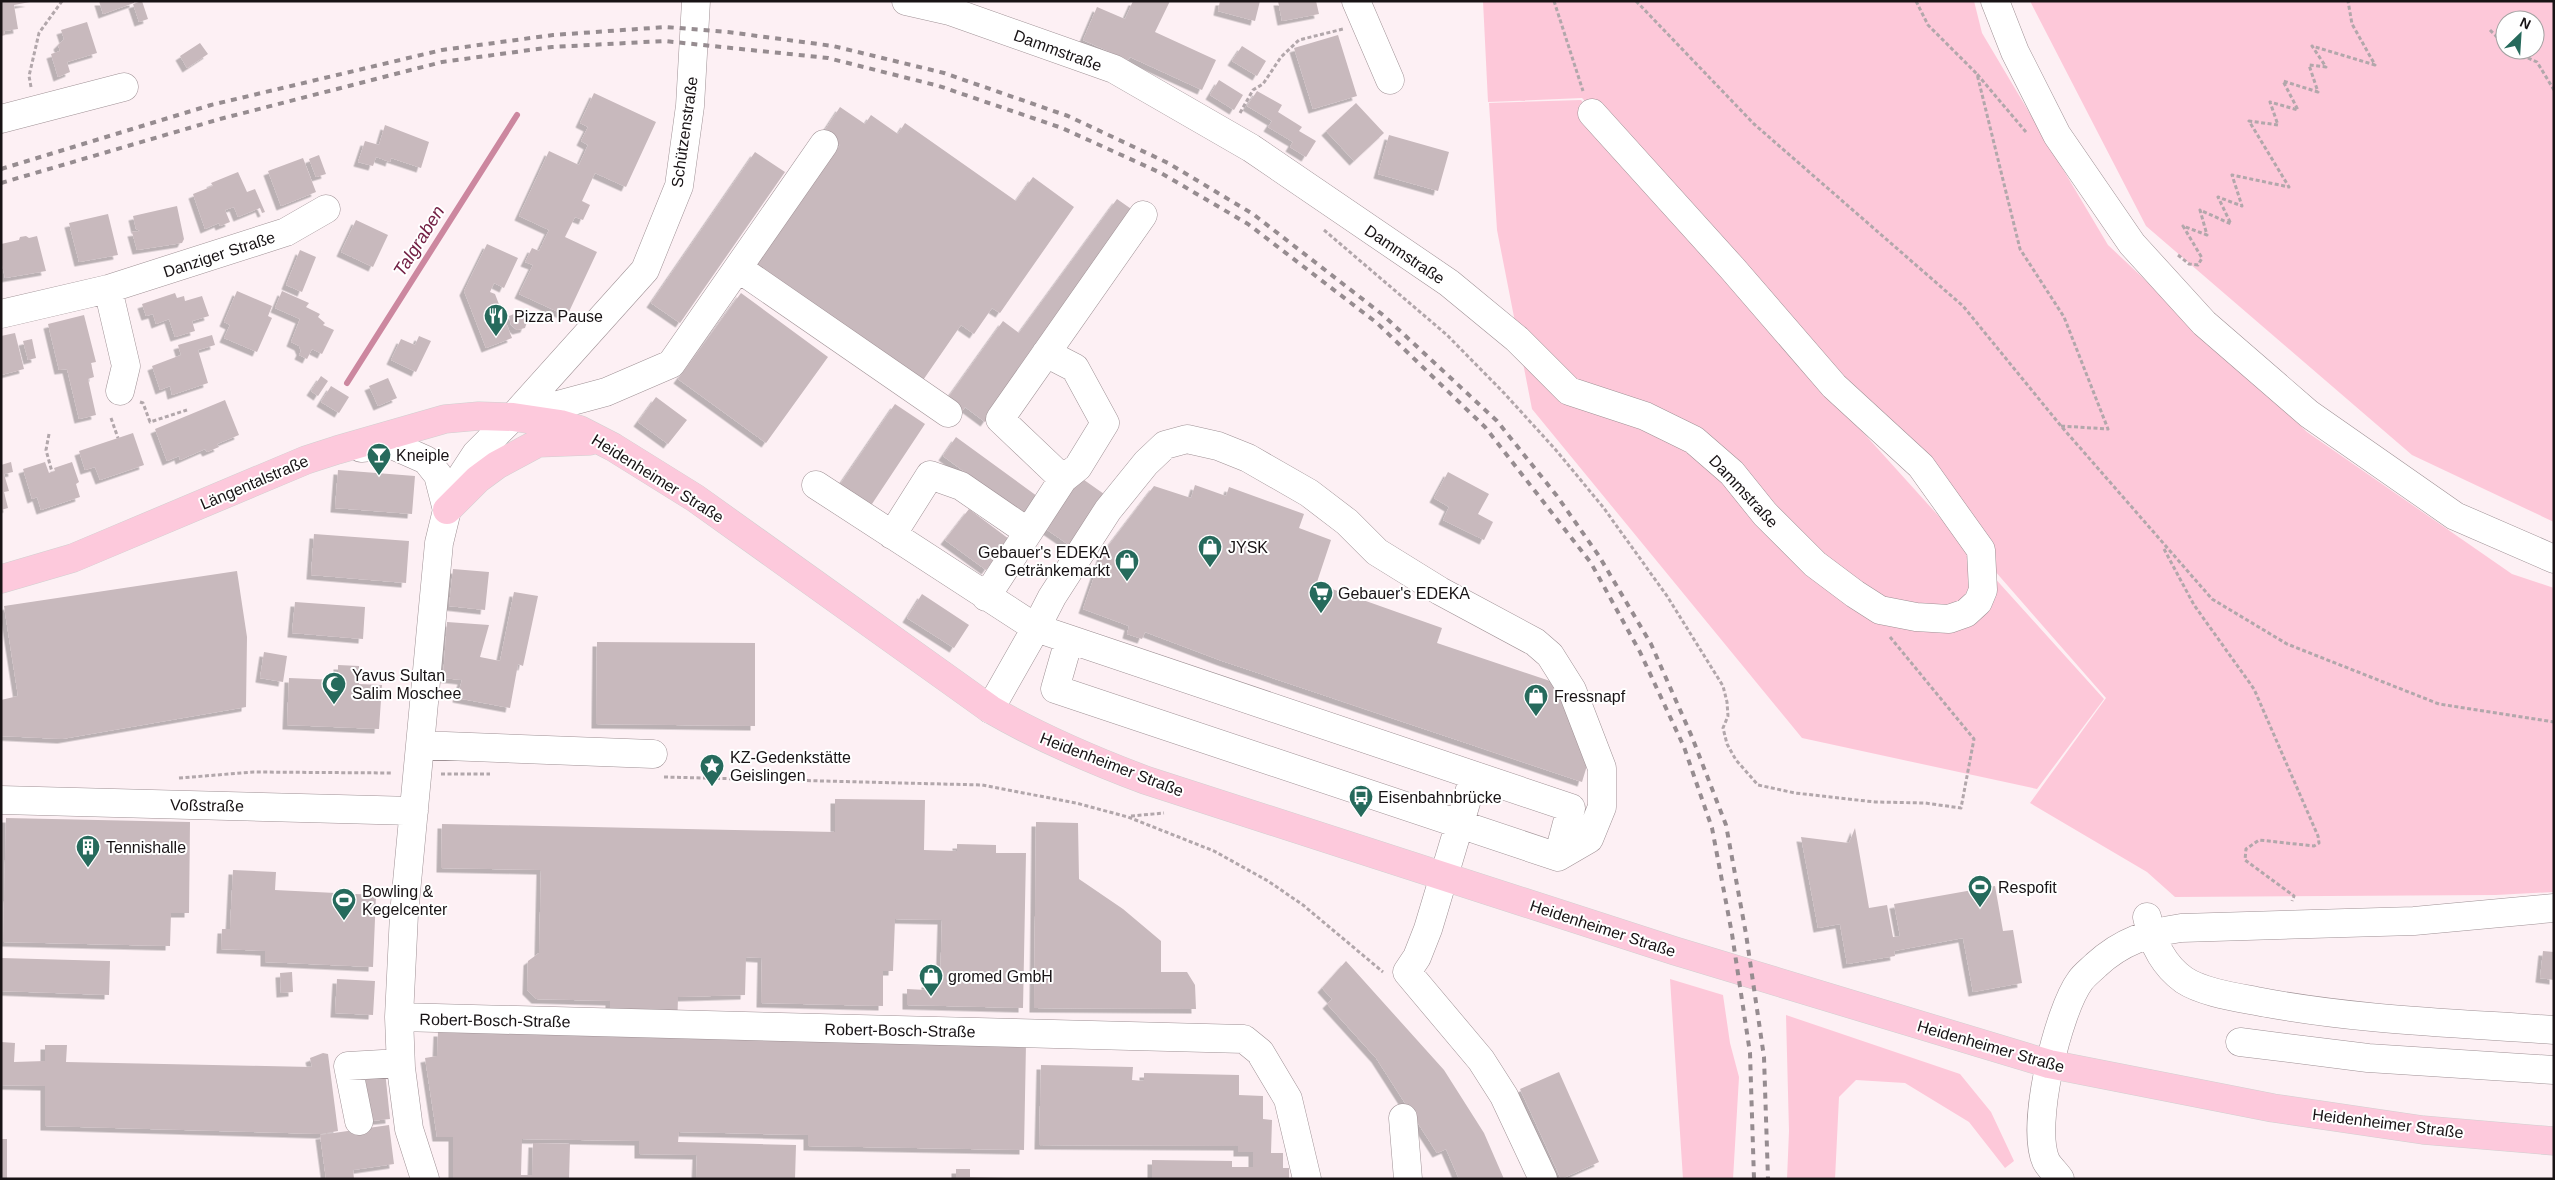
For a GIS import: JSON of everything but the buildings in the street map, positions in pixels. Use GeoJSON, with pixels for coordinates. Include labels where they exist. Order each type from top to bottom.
{"type":"FeatureCollection","features":[{"type":"Feature","properties":{"kind":"main road","name":"Längentalstraße"},"geometry":{"type":"LineString","coordinates":[[1,579],[73,558],[306,460],[337,450],[445,419],[479,416],[513,417]]}},
{"type":"Feature","properties":{"kind":"main road","name":"Heidenheimer Straße"},"geometry":{"type":"LineString","coordinates":[[513,417],[560,424],[580,430],[613,447],[694,498],[990,709],[1026,730],[1072,752],[1145,780],[1703,960],[2049,1064],[2283,1109],[2423,1130],[2554,1141]]}},
{"type":"Feature","properties":{"kind":"main road"},"geometry":{"type":"LineString","coordinates":[[446,510],[478,479],[497,465],[538,444],[586,440],[613,447]]}},
{"type":"Feature","properties":{"kind":"street","name":"Schützenstraße"},"geometry":{"type":"LineString","coordinates":[[513,417],[645,270],[679,186],[690,106],[696,1]]}},
{"type":"Feature","properties":{"kind":"street","name":"Dammstraße"},"geometry":{"type":"LineString","coordinates":[[906,1],[950,11],[1114,70],[1227,134],[1251,148],[1449,283],[1517,339],[1569,391],[1646,416],[1694,440],[1732,473],[1765,514],[1815,564],[1855,594],[1880,610],[1916,617],[1949,619],[1966,612],[1978,602],[1983,590],[1981,550],[1921,466],[1834,386],[1732,268],[1592,113]]}},
{"type":"Feature","properties":{"kind":"street"},"geometry":{"type":"LineString","coordinates":[[1995,1],[2015,52],[2057,135],[2132,244],[2204,323],[2309,414],[2455,516],[2554,559]]}},
{"type":"Feature","properties":{"kind":"street"},"geometry":{"type":"LineString","coordinates":[[1361,12],[1390,80]]}},
{"type":"Feature","properties":{"kind":"street"},"geometry":{"type":"LineString","coordinates":[[1,119],[124,87]]}},
{"type":"Feature","properties":{"kind":"street"},"geometry":{"type":"LineString","coordinates":[[425,1179],[409,1129],[400,1062],[399,1017],[404,914],[439,543],[446,510],[464,470],[476,454],[513,417],[606,392],[671,364],[824,144]]}},
{"type":"Feature","properties":{"kind":"street","name":"Danziger Straße"},"geometry":{"type":"LineString","coordinates":[[1,314],[108,289],[286,232],[326,209]]}},
{"type":"Feature","properties":{"kind":"street"},"geometry":{"type":"LineString","coordinates":[[1063,479],[1000,418],[1143,215]]}},
{"type":"Feature","properties":{"kind":"street"},"geometry":{"type":"LineString","coordinates":[[738,268],[948,413]]}},
{"type":"Feature","properties":{"kind":"street"},"geometry":{"type":"LineString","coordinates":[[108,289],[126,366],[120,391]]}},
{"type":"Feature","properties":{"kind":"street"},"geometry":{"type":"LineString","coordinates":[[986,596],[1063,479],[1078,467],[1105,423],[1075,368],[1046,353]]}},
{"type":"Feature","properties":{"kind":"street"},"geometry":{"type":"LineString","coordinates":[[990,709],[1052,598],[1108,510],[1146,464],[1165,446],[1187,439],[1218,446],[1248,458],[1309,493],[1347,522],[1378,552],[1440,591],[1535,642],[1550,654],[1572,690],[1602,768],[1602,807],[1589,839],[1558,857],[1055,690],[1069,640]]}},
{"type":"Feature","properties":{"kind":"street"},"geometry":{"type":"LineString","coordinates":[[337,450],[392,445],[426,460],[438,475],[446,510]]}},
{"type":"Feature","properties":{"kind":"street"},"geometry":{"type":"LineString","coordinates":[[892,535],[930,475],[961,486],[1028,532]]}},
{"type":"Feature","properties":{"kind":"street"},"geometry":{"type":"LineString","coordinates":[[816,485],[1036,628],[1571,808],[1558,857]]}},
{"type":"Feature","properties":{"kind":"street"},"geometry":{"type":"LineString","coordinates":[[420,745],[653,765]]}},
{"type":"Feature","properties":{"kind":"street"},"geometry":{"type":"LineString","coordinates":[[1474,776],[1428,929],[1417,957],[1407,972],[1481,1060],[1504,1096],[1543,1179]]}},
{"type":"Feature","properties":{"kind":"street","name":"Voßstraße"},"geometry":{"type":"LineString","coordinates":[[1,800],[414,811]]}},
{"type":"Feature","properties":{"kind":"street"},"geometry":{"type":"LineString","coordinates":[[2060,1179],[2046,1161],[2042,1137],[2044,1097],[2049,1064],[2066,1011],[2080,981],[2106,956],[2148,924],[2181,928],[2414,921],[2554,908]]}},
{"type":"Feature","properties":{"kind":"street"},"geometry":{"type":"LineString","coordinates":[[2148,924],[2164,963],[2185,981],[2228,996],[2297,1009],[2372,1017],[2554,1030]]}},
{"type":"Feature","properties":{"kind":"street","name":"Robert-Bosch-Straße"},"geometry":{"type":"LineString","coordinates":[[399,1017],[1244,1039],[1260,1052],[1288,1099],[1307,1179]]}},
{"type":"Feature","properties":{"kind":"street"},"geometry":{"type":"LineString","coordinates":[[2368,1058],[2372,1017]]}},
{"type":"Feature","properties":{"kind":"street"},"geometry":{"type":"LineString","coordinates":[[2240,1042],[2368,1058],[2554,1070]]}},
{"type":"Feature","properties":{"kind":"street"},"geometry":{"type":"LineString","coordinates":[[359,1121],[348,1066],[400,1062]]}},
{"type":"Feature","properties":{"kind":"street"},"geometry":{"type":"LineString","coordinates":[[1403,1118],[1408,1179]]}},
{"type":"Feature","properties":{"kind":"path"},"geometry":{"type":"LineString","coordinates":[[34,110],[29,76],[39,33],[62,1]]}},
{"type":"Feature","properties":{"kind":"path"},"geometry":{"type":"LineString","coordinates":[[1554,1],[1576,73],[1592,113]]}},
{"type":"Feature","properties":{"kind":"path"},"geometry":{"type":"LineString","coordinates":[[1636,1],[1754,124],[1963,306],[2061,426],[2162,544],[2212,599],[2287,644],[2439,704],[2554,722]]}},
{"type":"Feature","properties":{"kind":"path"},"geometry":{"type":"LineString","coordinates":[[1916,1],[1928,25],[1977,74],[2028,134]]}},
{"type":"Feature","properties":{"kind":"path"},"geometry":{"type":"LineString","coordinates":[[2174,252],[2189,264],[2198,265],[2202,258],[2183,226],[2206,235],[2200,210],[2231,224],[2218,197],[2242,206],[2232,175],[2289,187],[2249,121],[2278,125],[2270,102],[2298,110],[2283,81],[2318,92],[2309,65],[2326,66],[2312,46],[2375,65],[2352,24],[2348,1]]}},
{"type":"Feature","properties":{"kind":"path"},"geometry":{"type":"LineString","coordinates":[[1227,134],[1253,90],[1263,84],[1281,57],[1299,40],[1361,12]]}},
{"type":"Feature","properties":{"kind":"path"},"geometry":{"type":"LineString","coordinates":[[2490,30],[2495,35]]}},
{"type":"Feature","properties":{"kind":"path"},"geometry":{"type":"LineString","coordinates":[[2532,60],[2537,62],[2554,90]]}},
{"type":"Feature","properties":{"kind":"path"},"geometry":{"type":"LineString","coordinates":[[1977,74],[2020,250],[2064,317],[2108,429],[2061,426]]}},
{"type":"Feature","properties":{"kind":"path"},"geometry":{"type":"LineString","coordinates":[[1323,229],[1447,335],[1504,393],[1603,507],[1667,596],[1723,686],[1728,716],[1723,728],[1727,744],[1736,760],[1758,785],[1794,793],[1875,802],[1925,803],[1961,808],[1974,739],[1885,630]]}},
{"type":"Feature","properties":{"kind":"path"},"geometry":{"type":"LineString","coordinates":[[120,391],[143,403],[150,422],[188,410]]}},
{"type":"Feature","properties":{"kind":"path"},"geometry":{"type":"LineString","coordinates":[[111,418],[118,438]]}},
{"type":"Feature","properties":{"kind":"path"},"geometry":{"type":"LineString","coordinates":[[49,434],[46,450],[52,472]]}},
{"type":"Feature","properties":{"kind":"path"},"geometry":{"type":"LineString","coordinates":[[2162,544],[2194,605],[2254,689],[2318,836],[2318,843],[2314,846],[2259,840],[2246,849],[2245,860],[2294,896],[2291,904]]}},
{"type":"Feature","properties":{"kind":"path"},"geometry":{"type":"LineString","coordinates":[[653,765],[982,785],[1045,795],[1128,817],[1214,851],[1268,881],[1329,926],[1388,976]]}},
{"type":"Feature","properties":{"kind":"path"},"geometry":{"type":"LineString","coordinates":[[169,779],[254,772],[498,775]]}},
{"type":"Feature","properties":{"kind":"path"},"geometry":{"type":"LineString","coordinates":[[1128,817],[1173,812]]}},
{"type":"Feature","properties":{"kind":"shaded area"},"geometry":{"type":"Polygon","coordinates":[[[1483,1],[1974,1],[1982,33],[2108,245],[2307,432],[2512,574],[2554,588],[2554,892],[2496,895],[2175,897],[2147,872],[2030,803],[2106,698],[1834,387],[1660,177],[1582,98],[1488,102],[1483,1]]]}},
{"type":"Feature","properties":{"kind":"shaded area"},"geometry":{"type":"Polygon","coordinates":[[[2030,1],[2554,1],[2554,522],[2412,455],[2146,226],[2030,1]]]}},
{"type":"Feature","properties":{"kind":"shaded area"},"geometry":{"type":"Polygon","coordinates":[[[1581,100],[1841,408],[2104,699],[2037,789],[1802,738],[1532,409],[1497,230],[1489,103],[1581,100]]]}},
{"type":"Feature","properties":{"kind":"shaded area"},"geometry":{"type":"Polygon","coordinates":[[[1670,979],[1723,995],[1730,1043],[1739,1077],[1733,1179],[1683,1179],[1670,979]]]}},
{"type":"Feature","properties":{"kind":"shaded area"},"geometry":{"type":"Polygon","coordinates":[[[1786,1015],[1960,1074],[1991,1112],[2014,1161],[2005,1168],[1969,1122],[1905,1083],[1856,1080],[1839,1097],[1835,1179],[1787,1179],[1789,1131],[1786,1015]]]}},
{"type":"Feature","properties":{"kind":"waterway","name":"Talgraben"},"geometry":{"type":"LineString","coordinates":[[347,383],[517,115]]}},
{"type":"Feature","properties":{"kind":"railway"},"geometry":{"type":"LineString","coordinates":[[1,169],[211,105],[442,50],[553,35],[666,27],[728,32],[833,46],[944,73],[1068,116],[1168,163],[1253,214],[1383,315],[1497,421],[1557,496],[1599,556],[1651,644],[1692,737],[1726,825],[1746,934],[1764,1057],[1768,1179]]}},
{"type":"Feature","properties":{"kind":"railway"},"geometry":{"type":"LineString","coordinates":[[1,183],[220,119],[442,62],[552,47],[664,41],[828,58],[939,86],[1062,128],[1161,173],[1248,224],[1377,323],[1485,427],[1591,563],[1640,652],[1684,747],[1712,828],[1732,934],[1750,1053],[1754,1179]]}},
{"type":"Feature","properties":{"kind":"place","name":"Pizza Pause"},"geometry":{"type":"Point","coordinates":[496,337]}},
{"type":"Feature","properties":{"kind":"place","name":"Kneiple"},"geometry":{"type":"Point","coordinates":[379,476]}},
{"type":"Feature","properties":{"kind":"place","name":"JYSK"},"geometry":{"type":"Point","coordinates":[1210,568]}},
{"type":"Feature","properties":{"kind":"place","name":"Gebauer's EDEKA Getränkemarkt"},"geometry":{"type":"Point","coordinates":[1127,582]}},
{"type":"Feature","properties":{"kind":"place","name":"Gebauer's EDEKA"},"geometry":{"type":"Point","coordinates":[1321,614]}},
{"type":"Feature","properties":{"kind":"place","name":"Yavus Sultan Salim Moschee"},"geometry":{"type":"Point","coordinates":[334,705]}},
{"type":"Feature","properties":{"kind":"place","name":"Fressnapf"},"geometry":{"type":"Point","coordinates":[1536,717]}},
{"type":"Feature","properties":{"kind":"place","name":"KZ-Gedenkstätte Geislingen"},"geometry":{"type":"Point","coordinates":[712,787]}},
{"type":"Feature","properties":{"kind":"place","name":"Eisenbahnbrücke"},"geometry":{"type":"Point","coordinates":[1361,818]}},
{"type":"Feature","properties":{"kind":"place","name":"Tennishalle"},"geometry":{"type":"Point","coordinates":[88,868]}},
{"type":"Feature","properties":{"kind":"place","name":"Respofit"},"geometry":{"type":"Point","coordinates":[1980,908]}},
{"type":"Feature","properties":{"kind":"place","name":"Bowling & Kegelcenter"},"geometry":{"type":"Point","coordinates":[344,921]}},
{"type":"Feature","properties":{"kind":"place","name":"gromed GmbH"},"geometry":{"type":"Point","coordinates":[931,997]}}]}
